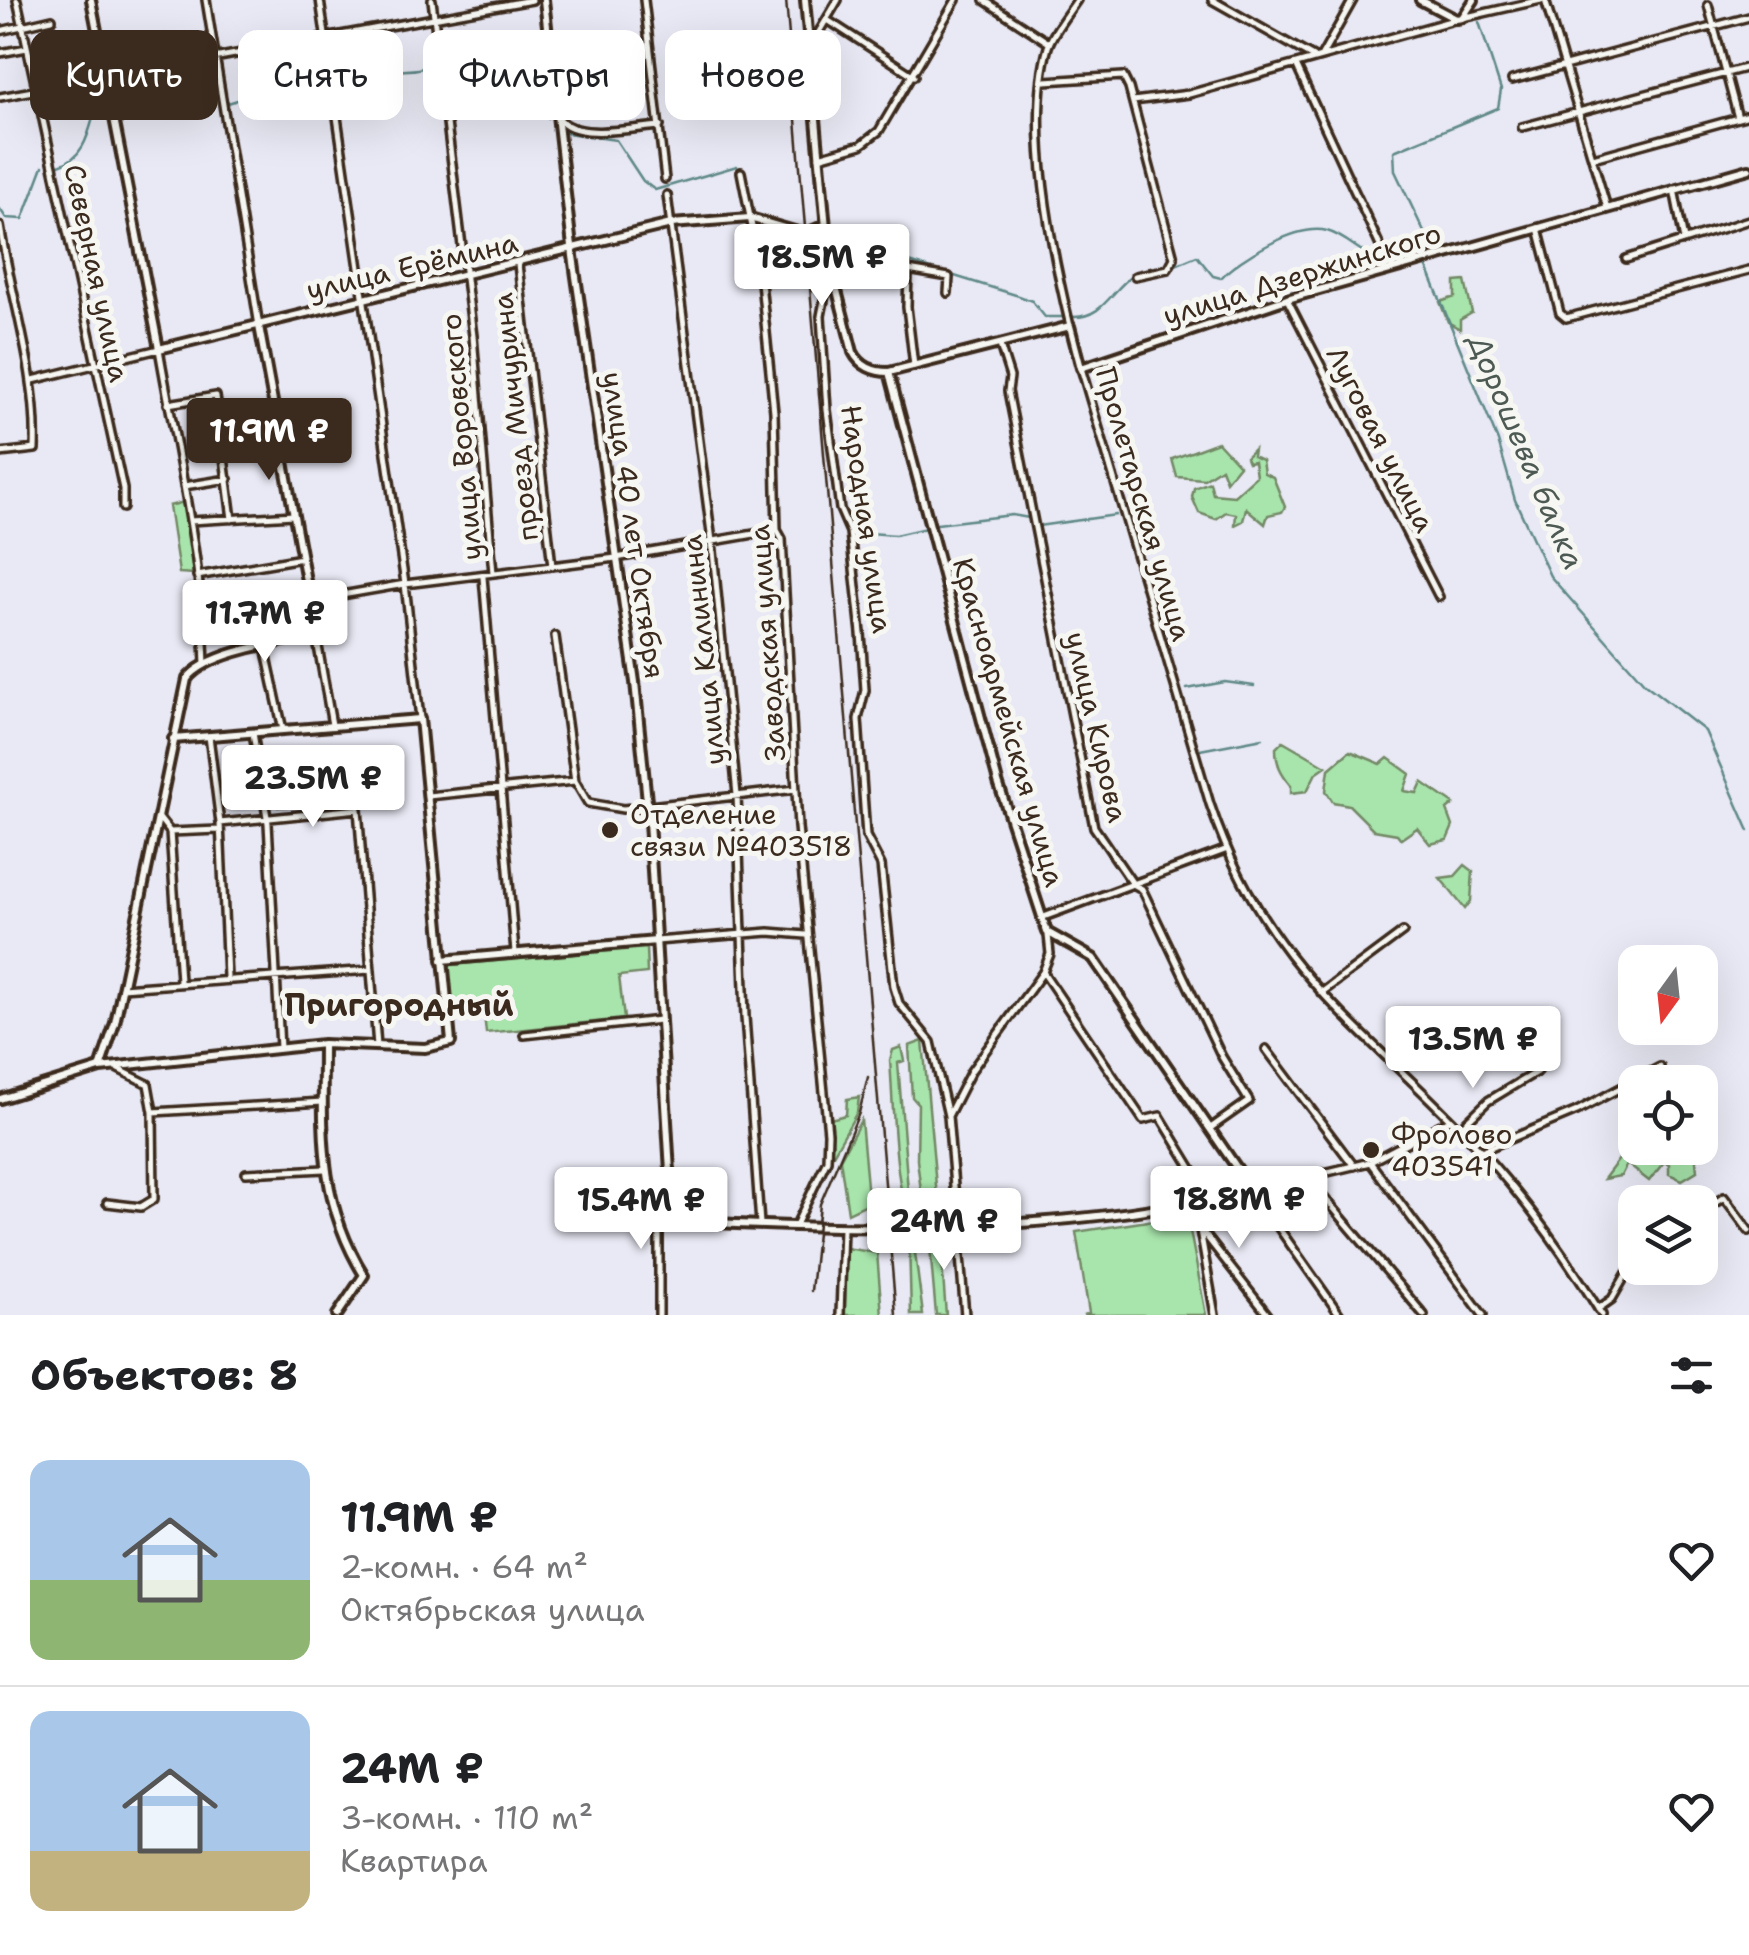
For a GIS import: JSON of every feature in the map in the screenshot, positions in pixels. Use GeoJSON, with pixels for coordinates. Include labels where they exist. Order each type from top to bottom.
{"type":"FeatureCollection","features":[{"type":"Feature","properties":{"kind":"street","name":"Северная улица"},"geometry":{"type":"LineString","coordinates":[[17,0],[30,62]]}},
{"type":"Feature","properties":{"kind":"street"},"geometry":{"type":"LineString","coordinates":[[91,0],[98,30]]}},
{"type":"Feature","properties":{"kind":"street"},"geometry":{"type":"LineString","coordinates":[[206,0],[212,30]]}},
{"type":"Feature","properties":{"kind":"street"},"geometry":{"type":"LineString","coordinates":[[320,0],[324,30]]}},
{"type":"Feature","properties":{"kind":"street","name":"улица Воровского"},"geometry":{"type":"LineString","coordinates":[[432,0],[467,276],[493,574]]}},
{"type":"Feature","properties":{"kind":"street"},"geometry":{"type":"LineString","coordinates":[[383,30],[532,0]]}},
{"type":"Feature","properties":{"kind":"street","name":"улица 40 лет Октября"},"geometry":{"type":"LineString","coordinates":[[544,0],[547,30]]}},
{"type":"Feature","properties":{"kind":"street"},"geometry":{"type":"LineString","coordinates":[[644,0],[664,179]]}},
{"type":"Feature","properties":{"kind":"street","name":"Народная улица"},"geometry":{"type":"LineString","coordinates":[[805,0],[808,30]]}},
{"type":"Feature","properties":{"kind":"street"},"geometry":{"type":"LineString","coordinates":[[822,30],[838,0]]}},
{"type":"Feature","properties":{"kind":"street"},"geometry":{"type":"LineString","coordinates":[[820,157],[861,145],[878,131],[956,0]]}},
{"type":"Feature","properties":{"kind":"street"},"geometry":{"type":"LineString","coordinates":[[984,0],[1049,43]]}},
{"type":"Feature","properties":{"kind":"street","name":"Пролетарская улица"},"geometry":{"type":"LineString","coordinates":[[1077,0],[1049,43],[1041,154],[1070,326],[1225,850],[1287,956],[1481,1152],[1548,1234],[1600,1312],[1620,1285]]}},
{"type":"Feature","properties":{"kind":"street"},"geometry":{"type":"LineString","coordinates":[[1212,0],[1318,58]]}},
{"type":"Feature","properties":{"kind":"street"},"geometry":{"type":"LineString","coordinates":[[1318,58],[1353,0]]}},
{"type":"Feature","properties":{"kind":"street"},"geometry":{"type":"LineString","coordinates":[[1420,0],[1459,19]]}},
{"type":"Feature","properties":{"kind":"street"},"geometry":{"type":"LineString","coordinates":[[1459,19],[1474,0]]}},
{"type":"Feature","properties":{"kind":"street"},"geometry":{"type":"LineString","coordinates":[[1133,101],[1189,94],[1459,19],[1543,0],[1607,208]]}},
{"type":"Feature","properties":{"kind":"street"},"geometry":{"type":"LineString","coordinates":[[1708,5],[1738,118]]}},
{"type":"Feature","properties":{"kind":"street"},"geometry":{"type":"LineString","coordinates":[[1512,80],[1749,17]]}},
{"type":"Feature","properties":{"kind":"street"},"geometry":{"type":"LineString","coordinates":[[0,31],[52,19]]}},
{"type":"Feature","properties":{"kind":"street"},"geometry":{"type":"LineString","coordinates":[[829,21],[914,76]]}},
{"type":"Feature","properties":{"kind":"street"},"geometry":{"type":"LineString","coordinates":[[0,53],[27,48]]}},
{"type":"Feature","properties":{"kind":"street"},"geometry":{"type":"LineString","coordinates":[[1296,64],[1388,261]]}},
{"type":"Feature","properties":{"kind":"street"},"geometry":{"type":"LineString","coordinates":[[218,66],[259,326],[332,726]]}},
{"type":"Feature","properties":{"kind":"street"},"geometry":{"type":"LineString","coordinates":[[1522,127],[1749,67]]}},
{"type":"Feature","properties":{"kind":"street"},"geometry":{"type":"LineString","coordinates":[[1045,81],[1123,76],[1174,258],[1169,267],[1135,276]]}},
{"type":"Feature","properties":{"kind":"street"},"geometry":{"type":"LineString","coordinates":[[0,97],[30,91]]}},
{"type":"Feature","properties":{"kind":"street"},"geometry":{"type":"LineString","coordinates":[[1592,158],[1749,115]]}},
{"type":"Feature","properties":{"kind":"street","name":"Северная улица"},"geometry":{"type":"LineString","coordinates":[[43,120],[124,508]]}},
{"type":"Feature","properties":{"kind":"street"},"geometry":{"type":"LineString","coordinates":[[116,120],[190,521],[204,619],[204,664]]}},
{"type":"Feature","properties":{"kind":"street"},"geometry":{"type":"LineString","coordinates":[[0,1099],[100,1068],[323,1044],[425,1048],[451,1042],[404,584],[337,120]]}},
{"type":"Feature","properties":{"kind":"street","name":"улица 40 лет Октября"},"geometry":{"type":"LineString","coordinates":[[557,120],[648,805],[666,1159],[675,1211],[659,1230],[659,1315]]}},
{"type":"Feature","properties":{"kind":"street"},"geometry":{"type":"LineString","coordinates":[[561,120],[574,132],[660,126]]}},
{"type":"Feature","properties":{"kind":"street","name":"Народная улица"},"geometry":{"type":"LineString","coordinates":[[817,120],[830,269],[849,340],[861,363],[890,372]]}},
{"type":"Feature","properties":{"kind":"street","name":"улица Дзержинского"},"geometry":{"type":"LineString","coordinates":[[1081,368],[1287,299],[1749,169]]}},
{"type":"Feature","properties":{"kind":"street","name":"Заводская улица"},"geometry":{"type":"LineString","coordinates":[[742,172],[774,412],[777,530],[782,540],[806,935],[828,1133],[827,1160],[796,1225]]}},
{"type":"Feature","properties":{"kind":"street"},"geometry":{"type":"LineString","coordinates":[[1674,189],[1684,240]]}},
{"type":"Feature","properties":{"kind":"street","name":"улица Калинина"},"geometry":{"type":"LineString","coordinates":[[667,194],[712,540],[737,795],[760,1224]]}},
{"type":"Feature","properties":{"kind":"street","name":"улица Ерёмина"},"geometry":{"type":"LineString","coordinates":[[33,380],[671,224],[750,218],[804,233],[826,224]]}},
{"type":"Feature","properties":{"kind":"street"},"geometry":{"type":"LineString","coordinates":[[1626,259],[1749,220]]}},
{"type":"Feature","properties":{"kind":"street"},"geometry":{"type":"LineString","coordinates":[[0,226],[33,380],[35,450],[0,453]]}},
{"type":"Feature","properties":{"kind":"street"},"geometry":{"type":"LineString","coordinates":[[1538,228],[1560,313],[1576,318],[1749,270]]}},
{"type":"Feature","properties":{"kind":"street"},"geometry":{"type":"LineString","coordinates":[[828,248],[904,262],[908,270],[907,307],[914,366]]}},
{"type":"Feature","properties":{"kind":"street","name":"проезд Мичурина"},"geometry":{"type":"LineString","coordinates":[[518,264],[552,566]]}},
{"type":"Feature","properties":{"kind":"street","name":"Народная улица"},"geometry":{"type":"LineString","coordinates":[[830,269],[821,316],[827,410],[840,508],[850,532],[862,633],[865,690],[858,719],[866,836],[881,865],[894,986],[899,1003],[931,1042],[948,1116],[965,1315]]}},
{"type":"Feature","properties":{"kind":"street"},"geometry":{"type":"LineString","coordinates":[[908,270],[948,277],[948,292]]}},
{"type":"Feature","properties":{"kind":"street","name":"Луговая улица"},"geometry":{"type":"LineString","coordinates":[[1287,299],[1439,597]]}},
{"type":"Feature","properties":{"kind":"street"},"geometry":{"type":"LineString","coordinates":[[890,372],[1070,326]]}},
{"type":"Feature","properties":{"kind":"street","name":"улица Кирова"},"geometry":{"type":"LineString","coordinates":[[998,342],[1010,377],[1012,410],[1094,827],[1133,884],[1142,889],[1222,1057],[1250,1101],[1212,1128]]}},
{"type":"Feature","properties":{"kind":"street","name":"Красноармейская улица"},"geometry":{"type":"LineString","coordinates":[[890,372],[998,782],[1047,932]]}},
{"type":"Feature","properties":{"kind":"street"},"geometry":{"type":"LineString","coordinates":[[168,404],[216,396],[232,519]]}},
{"type":"Feature","properties":{"kind":"street"},"geometry":{"type":"LineString","coordinates":[[184,486],[228,479]]}},
{"type":"Feature","properties":{"kind":"street"},"geometry":{"type":"LineString","coordinates":[[190,521],[294,515]]}},
{"type":"Feature","properties":{"kind":"street"},"geometry":{"type":"LineString","coordinates":[[204,619],[404,584],[616,558],[777,530]]}},
{"type":"Feature","properties":{"kind":"street"},"geometry":{"type":"LineString","coordinates":[[197,576],[302,558]]}},
{"type":"Feature","properties":{"kind":"street","name":"улица Воровского"},"geometry":{"type":"LineString","coordinates":[[482,577],[515,952]]}},
{"type":"Feature","properties":{"kind":"street"},"geometry":{"type":"LineString","coordinates":[[100,1068],[122,988],[184,686],[204,664],[316,635]]}},
{"type":"Feature","properties":{"kind":"street"},"geometry":{"type":"LineString","coordinates":[[555,636],[574,780],[583,800],[593,806],[648,805],[796,789]]}},
{"type":"Feature","properties":{"kind":"street"},"geometry":{"type":"LineString","coordinates":[[265,647],[283,730]]}},
{"type":"Feature","properties":{"kind":"street"},"geometry":{"type":"LineString","coordinates":[[173,739],[420,719]]}},
{"type":"Feature","properties":{"kind":"street"},"geometry":{"type":"LineString","coordinates":[[253,733],[265,817],[280,1049]]}},
{"type":"Feature","properties":{"kind":"street"},"geometry":{"type":"LineString","coordinates":[[209,736],[228,978]]}},
{"type":"Feature","properties":{"kind":"street"},"geometry":{"type":"LineString","coordinates":[[425,796],[574,780]]}},
{"type":"Feature","properties":{"kind":"street"},"geometry":{"type":"LineString","coordinates":[[170,832],[265,817],[358,809],[378,1046]]}},
{"type":"Feature","properties":{"kind":"street"},"geometry":{"type":"LineString","coordinates":[[157,815],[170,832],[180,982]]}},
{"type":"Feature","properties":{"kind":"street"},"geometry":{"type":"LineString","coordinates":[[1041,918],[1225,850]]}},
{"type":"Feature","properties":{"kind":"street"},"geometry":{"type":"LineString","coordinates":[[948,1116],[971,1071],[1043,972],[1050,954],[1047,932]]}},
{"type":"Feature","properties":{"kind":"street"},"geometry":{"type":"LineString","coordinates":[[1047,932],[1093,958],[1340,1315]]}},
{"type":"Feature","properties":{"kind":"street"},"geometry":{"type":"LineString","coordinates":[[1321,994],[1403,932]]}},
{"type":"Feature","properties":{"kind":"street"},"geometry":{"type":"LineString","coordinates":[[442,960],[743,934],[806,935]]}},
{"type":"Feature","properties":{"kind":"street"},"geometry":{"type":"LineString","coordinates":[[122,988],[370,970]]}},
{"type":"Feature","properties":{"kind":"street"},"geometry":{"type":"LineString","coordinates":[[1043,972],[1144,1120],[1160,1116],[1197,1178],[1204,1200]]}},
{"type":"Feature","properties":{"kind":"street"},"geometry":{"type":"LineString","coordinates":[[524,1036],[660,1020]]}},
{"type":"Feature","properties":{"kind":"street"},"geometry":{"type":"LineString","coordinates":[[323,1044],[325,1168],[333,1214],[364,1275],[337,1315]]}},
{"type":"Feature","properties":{"kind":"street"},"geometry":{"type":"LineString","coordinates":[[1458,1130],[1488,1102],[1538,1071],[1534,1057],[1522,1045],[1505,1046],[1497,1056]]}},
{"type":"Feature","properties":{"kind":"street"},"geometry":{"type":"LineString","coordinates":[[1266,1049],[1354,1166]]}},
{"type":"Feature","properties":{"kind":"street"},"geometry":{"type":"LineString","coordinates":[[108,1203],[141,1208],[154,1199],[153,1112],[143,1078],[118,1069]]}},
{"type":"Feature","properties":{"kind":"street"},"geometry":{"type":"LineString","coordinates":[[1481,1152],[1618,1089]]}},
{"type":"Feature","properties":{"kind":"street"},"geometry":{"type":"LineString","coordinates":[[153,1112],[323,1102]]}},
{"type":"Feature","properties":{"kind":"street"},"geometry":{"type":"LineString","coordinates":[[675,1211],[697,1222],[956,1227],[1204,1200],[1370,1162],[1448,1121]]}},
{"type":"Feature","properties":{"kind":"street"},"geometry":{"type":"LineString","coordinates":[[1370,1162],[1483,1315]]}},
{"type":"Feature","properties":{"kind":"street"},"geometry":{"type":"LineString","coordinates":[[246,1173],[325,1168]]}},
{"type":"Feature","properties":{"kind":"street"},"geometry":{"type":"LineString","coordinates":[[1308,1178],[1424,1315]]}},
{"type":"Feature","properties":{"kind":"street"},"geometry":{"type":"LineString","coordinates":[[1718,1202],[1724,1198],[1749,1231]]}},
{"type":"Feature","properties":{"kind":"street"},"geometry":{"type":"LineString","coordinates":[[1186,1202],[1199,1227],[1268,1315]]}},
{"type":"Feature","properties":{"kind":"street"},"geometry":{"type":"LineString","coordinates":[[840,1315],[842,1227]]}},
{"type":"Feature","properties":{"kind":"street"},"geometry":{"type":"LineString","coordinates":[[1199,1227],[1215,1315]]}},
{"type":"Feature","properties":{"kind":"green space"},"geometry":{"type":"Polygon","coordinates":[[[1465,281],[1472,313],[1460,320],[1460,329],[1448,322],[1440,302],[1455,297],[1455,282],[1465,281]]]}},
{"type":"Feature","properties":{"kind":"green space"},"geometry":{"type":"Polygon","coordinates":[[[1218,442],[1239,465],[1226,481],[1221,468],[1204,479],[1177,477],[1172,459],[1218,442]]]}},
{"type":"Feature","properties":{"kind":"green space"},"geometry":{"type":"Polygon","coordinates":[[[1254,449],[1253,456],[1262,460],[1264,473],[1273,477],[1285,507],[1282,512],[1268,515],[1265,524],[1246,508],[1243,521],[1235,525],[1236,514],[1226,512],[1216,519],[1199,513],[1192,497],[1194,488],[1210,482],[1213,494],[1234,496],[1256,476],[1254,461],[1248,462],[1246,457],[1254,449]]]}},
{"type":"Feature","properties":{"kind":"green space"},"geometry":{"type":"Polygon","coordinates":[[[184,502],[194,574],[179,573],[169,506],[184,502]]]}},
{"type":"Feature","properties":{"kind":"green space"},"geometry":{"type":"Polygon","coordinates":[[[1283,741],[1326,766],[1316,773],[1307,791],[1291,793],[1291,785],[1277,759],[1276,748],[1283,741]]]}},
{"type":"Feature","properties":{"kind":"green space"},"geometry":{"type":"Polygon","coordinates":[[[1350,751],[1381,764],[1388,758],[1410,774],[1404,791],[1417,793],[1422,782],[1454,804],[1447,810],[1453,826],[1447,840],[1430,844],[1417,828],[1401,839],[1397,834],[1374,830],[1349,805],[1333,802],[1326,791],[1329,769],[1350,751]]]}},
{"type":"Feature","properties":{"kind":"green space"},"geometry":{"type":"Polygon","coordinates":[[[319,786],[321,804],[278,807],[275,788],[319,786]]]}},
{"type":"Feature","properties":{"kind":"green space"},"geometry":{"type":"Polygon","coordinates":[[[1465,865],[1473,871],[1471,901],[1465,909],[1440,878],[1455,876],[1465,865]]]}},
{"type":"Feature","properties":{"kind":"green space"},"geometry":{"type":"Polygon","coordinates":[[[646,948],[647,973],[619,976],[624,1019],[486,1033],[483,1005],[453,1007],[448,965],[646,948]]]}},
{"type":"Feature","properties":{"kind":"green space"},"geometry":{"type":"Polygon","coordinates":[[[923,1041],[938,1208],[924,1214],[917,1160],[918,1104],[912,1097],[909,1046],[923,1041]]]}},
{"type":"Feature","properties":{"kind":"green space"},"geometry":{"type":"Polygon","coordinates":[[[901,1047],[904,1061],[898,1063],[910,1217],[897,1166],[890,1061],[893,1050],[901,1047]]]}},
{"type":"Feature","properties":{"kind":"green space"},"geometry":{"type":"Polygon","coordinates":[[[859,1097],[857,1112],[832,1156],[830,1119],[846,1115],[847,1099],[859,1097]]]}},
{"type":"Feature","properties":{"kind":"green space"},"geometry":{"type":"Polygon","coordinates":[[[861,1120],[868,1197],[867,1204],[848,1213],[840,1159],[861,1120]]]}},
{"type":"Feature","properties":{"kind":"green space"},"geometry":{"type":"Polygon","coordinates":[[[1618,1160],[1618,1165],[1626,1165],[1621,1176],[1604,1179],[1618,1160]]]}},
{"type":"Feature","properties":{"kind":"green space"},"geometry":{"type":"Polygon","coordinates":[[[1628,1165],[1662,1165],[1649,1181],[1628,1165]]]}},
{"type":"Feature","properties":{"kind":"green space"},"geometry":{"type":"Polygon","coordinates":[[[1669,1165],[1696,1165],[1697,1171],[1682,1180],[1669,1174],[1669,1165]]]}},
{"type":"Feature","properties":{"kind":"green space"},"geometry":{"type":"Polygon","coordinates":[[[1187,1215],[1206,1315],[1083,1315],[1089,1313],[1076,1232],[1187,1215]]]}},
{"type":"Feature","properties":{"kind":"green space"},"geometry":{"type":"Polygon","coordinates":[[[929,1236],[936,1238],[941,1249],[946,1315],[936,1315],[929,1236]]]}},
{"type":"Feature","properties":{"kind":"green space"},"geometry":{"type":"Polygon","coordinates":[[[909,1240],[914,1245],[923,1315],[911,1315],[909,1240]]]}},
{"type":"Feature","properties":{"kind":"green space"},"geometry":{"type":"Polygon","coordinates":[[[846,1248],[877,1253],[882,1315],[844,1315],[846,1248]]]}},
{"type":"Feature","properties":{"kind":"waterway"},"geometry":{"type":"LineString","coordinates":[[1433,251],[1395,171],[1394,151],[1498,108],[1501,90],[1479,22]]}},
{"type":"Feature","properties":{"kind":"waterway","name":"Дорошева балка"},"geometry":{"type":"LineString","coordinates":[[403,71],[423,68]]}},
{"type":"Feature","properties":{"kind":"waterway","name":"Дорошева балка"},"geometry":{"type":"LineString","coordinates":[[228,103],[238,100]]}},
{"type":"Feature","properties":{"kind":"waterway"},"geometry":{"type":"LineString","coordinates":[[59,165],[78,153],[93,120]]}},
{"type":"Feature","properties":{"kind":"waterway","name":"Дорошева балка"},"geometry":{"type":"LineString","coordinates":[[567,133],[616,140],[643,181],[655,190],[737,166]]}},
{"type":"Feature","properties":{"kind":"waterway"},"geometry":{"type":"LineString","coordinates":[[0,209],[6,218],[23,219],[43,166]]}},
{"type":"Feature","properties":{"kind":"waterway","name":"Дорошева балка"},"geometry":{"type":"LineString","coordinates":[[1173,266],[1197,256],[1213,276],[1221,278],[1270,244],[1315,230],[1335,234],[1382,261]]}},
{"type":"Feature","properties":{"kind":"waterway","name":"Дорошева балка"},"geometry":{"type":"LineString","coordinates":[[845,242],[1019,296],[1032,301],[1045,317],[1064,317]]}},
{"type":"Feature","properties":{"kind":"waterway","name":"Дорошева балка"},"geometry":{"type":"LineString","coordinates":[[1426,265],[1498,441],[1515,500],[1550,576],[1645,684],[1705,731],[1749,831]]}},
{"type":"Feature","properties":{"kind":"waterway","name":"Дорошева балка"},"geometry":{"type":"LineString","coordinates":[[1072,317],[1097,310],[1135,274],[1165,267]]}},
{"type":"Feature","properties":{"kind":"waterway"},"geometry":{"type":"LineString","coordinates":[[937,524],[1012,515],[1029,518]]}},
{"type":"Feature","properties":{"kind":"waterway"},"geometry":{"type":"LineString","coordinates":[[1038,526],[1116,515]]}},
{"type":"Feature","properties":{"kind":"waterway"},"geometry":{"type":"LineString","coordinates":[[857,532],[895,535],[926,528]]}},
{"type":"Feature","properties":{"kind":"waterway"},"geometry":{"type":"LineString","coordinates":[[1187,689],[1225,682],[1254,686]]}},
{"type":"Feature","properties":{"kind":"waterway"},"geometry":{"type":"LineString","coordinates":[[1200,750],[1263,738]]}},
{"type":"Feature","properties":{"kind":"railway"},"geometry":{"type":"LineString","coordinates":[[786,0],[896,1315]]}},
{"type":"Feature","properties":{"kind":"railway"},"geometry":{"type":"LineString","coordinates":[[811,1291],[820,1204],[859,1113],[868,1077]]}},
{"type":"Feature","properties":{"kind":"place","name":"Отделение связи №403518"},"geometry":{"type":"Point","coordinates":[610,830]}},
{"type":"Feature","properties":{"kind":"place","name":"Фролово 403541"},"geometry":{"type":"Point","coordinates":[1371,1150]}},
{"type":"Feature","properties":{"kind":"district","name":"Пригородный"},"geometry":{"type":"Point","coordinates":[399,1005]}}]}
